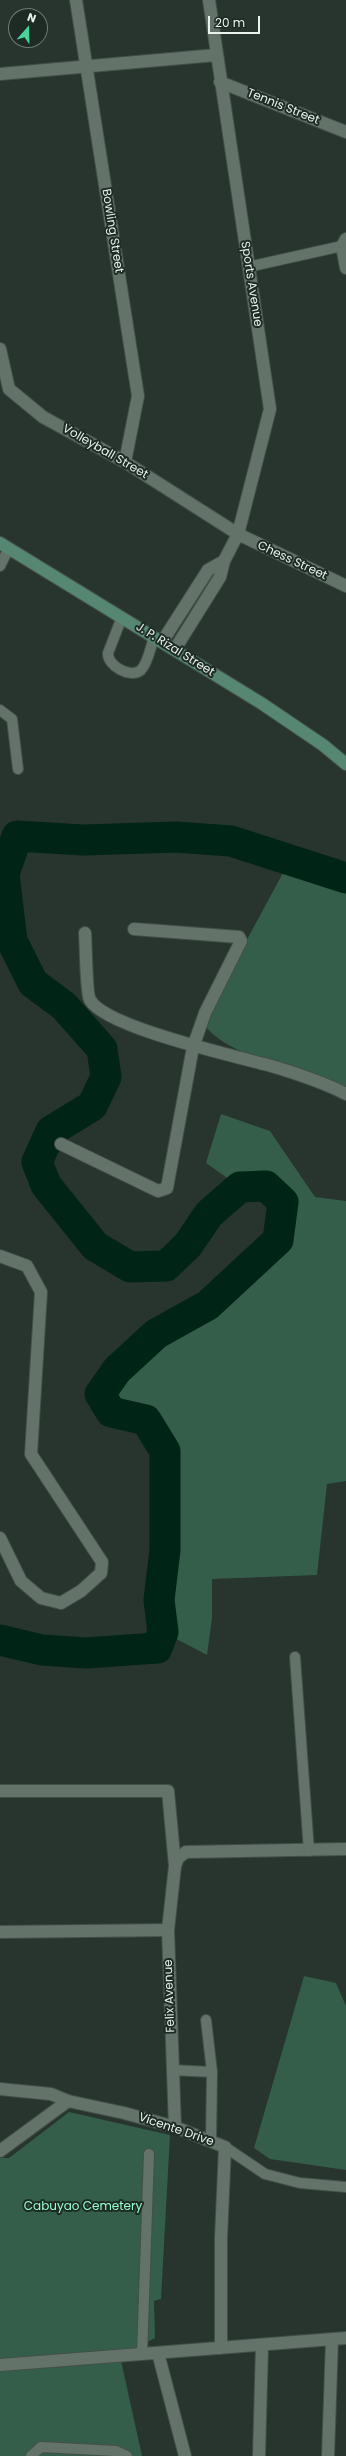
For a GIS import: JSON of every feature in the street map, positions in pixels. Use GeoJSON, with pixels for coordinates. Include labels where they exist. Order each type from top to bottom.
{"type":"FeatureCollection","features":[{"type":"Feature","properties":{"kind":"main road","name":"J. P. Rizal Street"},"geometry":{"type":"LineString","coordinates":[[4,546],[175,649],[261,703],[323,745],[346,764]]}},
{"type":"Feature","properties":{"kind":"street","name":"Bowling Street"},"geometry":{"type":"LineString","coordinates":[[76,0],[138,396],[125,462]]}},
{"type":"Feature","properties":{"kind":"street","name":"Sports Avenue"},"geometry":{"type":"LineString","coordinates":[[175,649],[220,577],[224,562],[238,534],[270,409],[220,82],[209,0]]}},
{"type":"Feature","properties":{"kind":"street"},"geometry":{"type":"LineString","coordinates":[[0,74],[216,55]]}},
{"type":"Feature","properties":{"kind":"street","name":"Tennis Street"},"geometry":{"type":"LineString","coordinates":[[220,82],[346,132]]}},
{"type":"Feature","properties":{"kind":"street"},"geometry":{"type":"LineString","coordinates":[[344,242],[346,268]]}},
{"type":"Feature","properties":{"kind":"street","name":"Volleyball Street"},"geometry":{"type":"LineString","coordinates":[[0,349],[9,389],[43,417],[125,462],[238,534]]}},
{"type":"Feature","properties":{"kind":"street","name":"Chess Street"},"geometry":{"type":"LineString","coordinates":[[238,534],[346,586]]}},
{"type":"Feature","properties":{"kind":"street"},"geometry":{"type":"LineString","coordinates":[[158,639],[208,570],[224,562]]}},
{"type":"Feature","properties":{"kind":"street"},"geometry":{"type":"LineString","coordinates":[[61,1144],[158,1191],[167,1188],[194,1047],[205,1013],[241,941],[239,937],[134,929]]}},
{"type":"Feature","properties":{"kind":"street"},"geometry":{"type":"LineString","coordinates":[[85,933],[89,999],[98,1008],[132,1025],[194,1047],[275,1067],[346,1094]]}},
{"type":"Feature","properties":{"kind":"street"},"geometry":{"type":"LineString","coordinates":[[0,1256],[27,1266],[41,1292],[30,1454],[102,1562],[101,1573],[81,1591],[61,1603],[41,1598],[21,1581],[0,1538]]}},
{"type":"Feature","properties":{"kind":"street","name":"Felix Avenue"},"geometry":{"type":"LineString","coordinates":[[0,1791],[168,1791],[174,1866],[168,1930],[175,2128]]}},
{"type":"Feature","properties":{"kind":"street"},"geometry":{"type":"LineString","coordinates":[[174,1866],[178,1858],[186,1852],[308,1851],[346,1849]]}},
{"type":"Feature","properties":{"kind":"street"},"geometry":{"type":"LineString","coordinates":[[0,1932],[168,1930]]}},
{"type":"Feature","properties":{"kind":"street","name":"Vicente Drive"},"geometry":{"type":"LineString","coordinates":[[0,2089],[51,2094],[68,2101],[124,2113],[175,2128],[225,2148]]}},
{"type":"Feature","properties":{"kind":"street"},"geometry":{"type":"LineString","coordinates":[[0,2150],[68,2101]]}},
{"type":"Feature","properties":{"kind":"street"},"geometry":{"type":"LineString","coordinates":[[222,2348],[221,2238],[225,2148]]}},
{"type":"Feature","properties":{"kind":"street"},"geometry":{"type":"LineString","coordinates":[[0,2365],[262,2346],[346,2338]]}},
{"type":"Feature","properties":{"kind":"street"},"geometry":{"type":"LineString","coordinates":[[328,2456],[332,2340]]}},
{"type":"Feature","properties":{"kind":"street"},"geometry":{"type":"LineString","coordinates":[[259,2456],[262,2346]]}},
{"type":"Feature","properties":{"kind":"street"},"geometry":{"type":"LineString","coordinates":[[158,2353],[185,2456]]}},
{"type":"Feature","properties":{"kind":"lane"},"geometry":{"type":"LineString","coordinates":[[248,267],[344,242]]}},
{"type":"Feature","properties":{"kind":"lane"},"geometry":{"type":"LineString","coordinates":[[0,566],[4,546]]}},
{"type":"Feature","properties":{"kind":"lane"},"geometry":{"type":"LineString","coordinates":[[122,617],[108,653],[107,659],[110,663],[130,673],[137,672],[143,668],[158,639]]}},
{"type":"Feature","properties":{"kind":"lane"},"geometry":{"type":"LineString","coordinates":[[0,710],[12,719],[18,769]]}},
{"type":"Feature","properties":{"kind":"lane"},"geometry":{"type":"LineString","coordinates":[[295,1657],[308,1851]]}},
{"type":"Feature","properties":{"kind":"lane"},"geometry":{"type":"LineString","coordinates":[[206,2020],[212,2072],[211,2142]]}},
{"type":"Feature","properties":{"kind":"lane"},"geometry":{"type":"LineString","coordinates":[[172,2070],[212,2072]]}},
{"type":"Feature","properties":{"kind":"lane","name":"Vicente Drive"},"geometry":{"type":"LineString","coordinates":[[225,2148],[265,2174],[300,2183],[346,2188]]}},
{"type":"Feature","properties":{"kind":"lane"},"geometry":{"type":"LineString","coordinates":[[142,2354],[149,2154]]}},
{"type":"Feature","properties":{"kind":"lane"},"geometry":{"type":"LineString","coordinates":[[31,2456],[41,2447],[116,2451],[126,2456]]}},
{"type":"Feature","properties":{"kind":"green space"},"geometry":{"type":"Polygon","coordinates":[[[284,871],[346,890],[346,1090],[267,1063],[244,1053],[225,1043],[211,1032],[203,1021],[284,871]]]}},
{"type":"Feature","properties":{"kind":"green space"},"geometry":{"type":"Polygon","coordinates":[[[221,1114],[270,1131],[315,1197],[346,1201],[346,1481],[327,1484],[317,1575],[212,1579],[212,1618],[207,1655],[163,1632],[159,1600],[165,1550],[165,1451],[146,1420],[111,1412],[100,1394],[117,1370],[156,1334],[208,1305],[278,1240],[282,1202],[266,1186],[240,1187],[206,1163],[221,1114]]]}},
{"type":"Feature","properties":{"kind":"green space"},"geometry":{"type":"Polygon","coordinates":[[[304,1976],[336,1983],[346,2006],[346,2170],[270,2159],[254,2148],[304,1976]]]}},
{"type":"Feature","properties":{"kind":"green space","name":"Cabuyao Cemetery"},"geometry":{"type":"Polygon","coordinates":[[[69,2112],[170,2135],[161,2299],[154,2301],[155,2338],[120,2356],[142,2456],[0,2456],[0,2158],[9,2158],[69,2112]]]}},
{"type":"Feature","properties":{"kind":"waterway"},"geometry":{"type":"LineString","coordinates":[[0,1640],[42,1650],[86,1653],[157,1648],[163,1632],[159,1600],[165,1550],[165,1451],[146,1420],[111,1412],[100,1394],[117,1370],[156,1334],[208,1305],[278,1240],[283,1202],[266,1186],[240,1187],[209,1214],[188,1245],[166,1266],[130,1267],[95,1246],[46,1185],[37,1162],[51,1131],[92,1106],[106,1077],[102,1049],[64,1006],[33,983],[12,941],[4,874],[17,836],[83,840],[176,837],[231,841],[346,878]]}}]}
